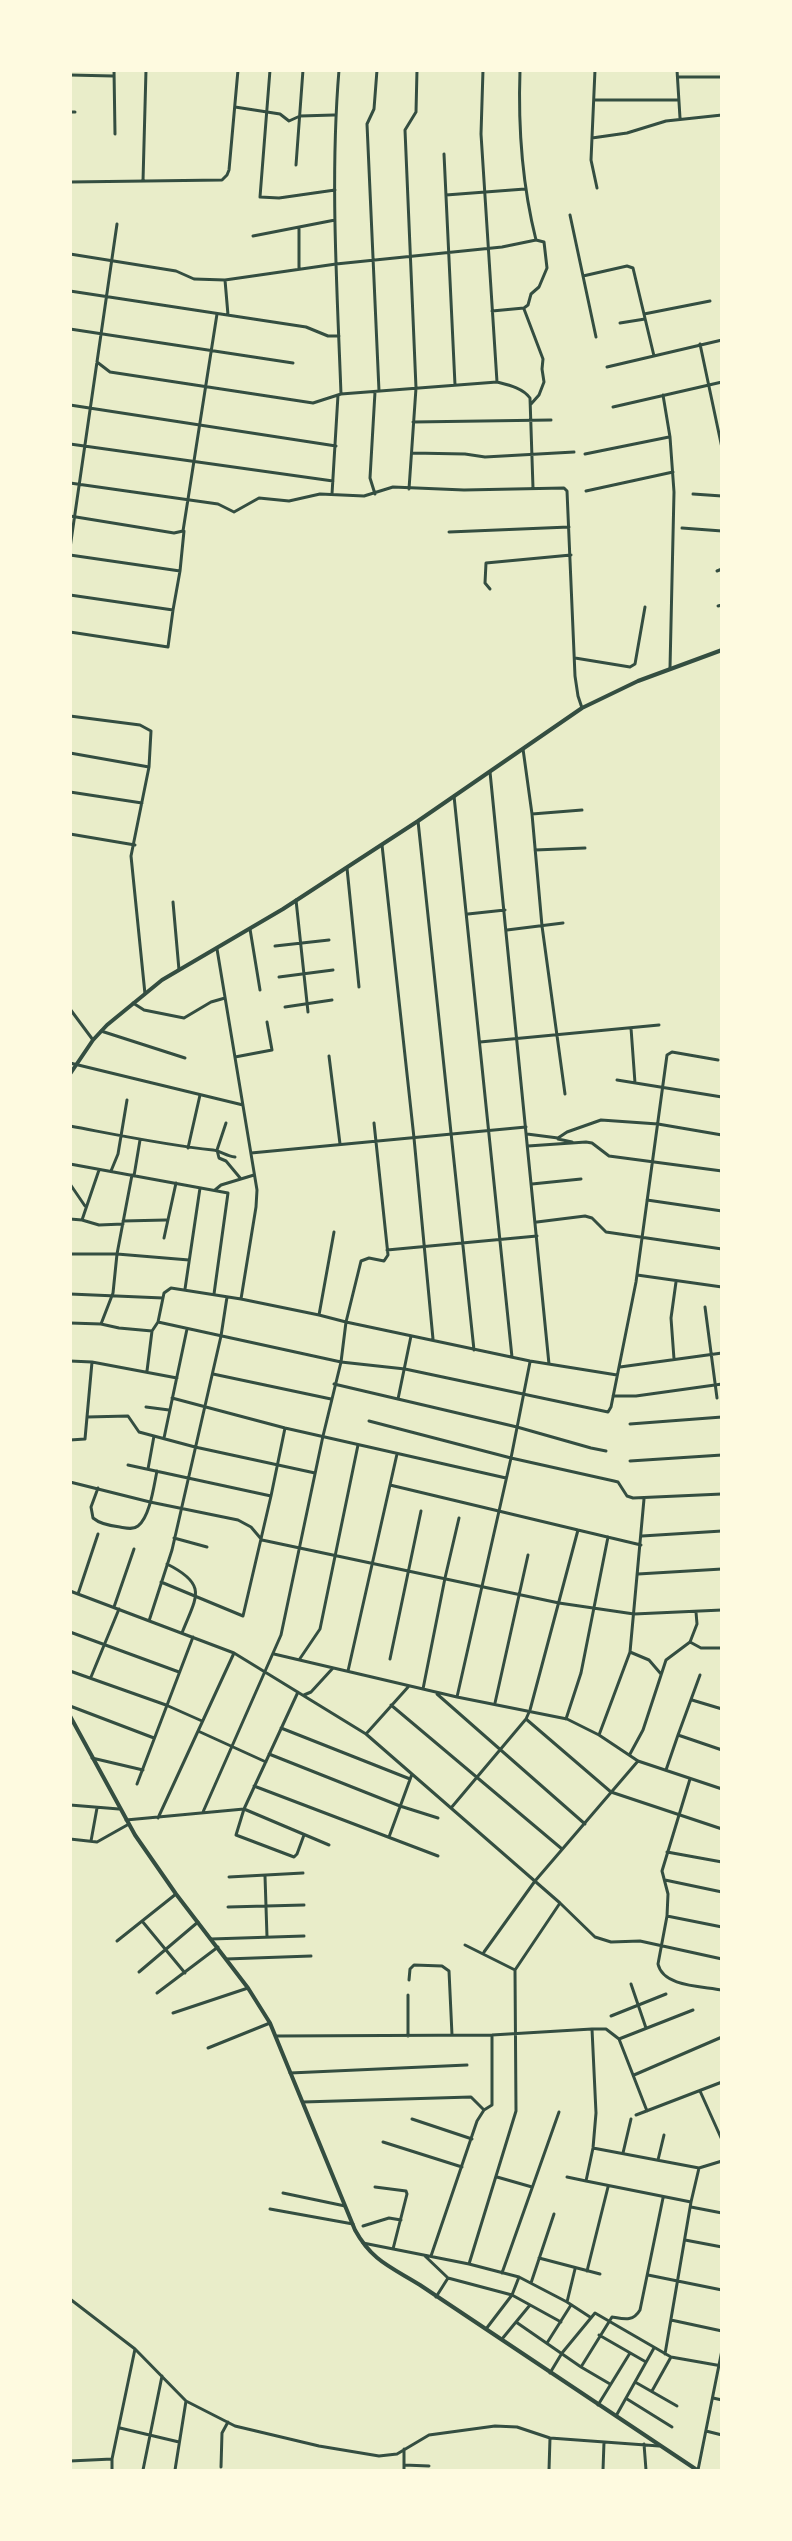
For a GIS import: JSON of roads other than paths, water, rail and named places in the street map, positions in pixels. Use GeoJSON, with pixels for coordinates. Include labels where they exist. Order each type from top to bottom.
{"type":"FeatureCollection","features":[{"type":"Feature","properties":{"kind":"street"},"geometry":{"type":"LineString","coordinates":[[114,70],[115,135]]}},
{"type":"Feature","properties":{"kind":"street"},"geometry":{"type":"LineString","coordinates":[[143,181],[146,70]]}},
{"type":"Feature","properties":{"kind":"street"},"geometry":{"type":"LineString","coordinates":[[70,182],[222,180],[229,170],[238,70]]}},
{"type":"Feature","properties":{"kind":"street"},"geometry":{"type":"LineString","coordinates":[[270,70],[260,197],[279,198],[335,190]]}},
{"type":"Feature","properties":{"kind":"street"},"geometry":{"type":"LineString","coordinates":[[296,165],[303,70]]}},
{"type":"Feature","properties":{"kind":"street"},"geometry":{"type":"LineString","coordinates":[[332,494],[339,394],[334,115],[339,70]]}},
{"type":"Feature","properties":{"kind":"street"},"geometry":{"type":"LineString","coordinates":[[375,494],[370,478],[377,391],[374,260],[367,124],[374,109],[377,70]]}},
{"type":"Feature","properties":{"kind":"street"},"geometry":{"type":"LineString","coordinates":[[409,489],[416,388],[405,130],[416,112],[417,70]]}},
{"type":"Feature","properties":{"kind":"street"},"geometry":{"type":"LineString","coordinates":[[483,70],[481,134],[497,382]]}},
{"type":"Feature","properties":{"kind":"street"},"geometry":{"type":"LineString","coordinates":[[520,70],[518,115],[526,189],[536,240]]}},
{"type":"Feature","properties":{"kind":"street"},"geometry":{"type":"LineString","coordinates":[[595,70],[591,160],[597,188]]}},
{"type":"Feature","properties":{"kind":"street"},"geometry":{"type":"LineString","coordinates":[[677,70],[677,100],[680,118]]}},
{"type":"Feature","properties":{"kind":"street"},"geometry":{"type":"LineString","coordinates":[[70,75],[113,76]]}},
{"type":"Feature","properties":{"kind":"street"},"geometry":{"type":"LineString","coordinates":[[678,77],[722,77]]}},
{"type":"Feature","properties":{"kind":"street"},"geometry":{"type":"LineString","coordinates":[[594,100],[677,100]]}},
{"type":"Feature","properties":{"kind":"street"},"geometry":{"type":"LineString","coordinates":[[235,107],[280,114],[289,121],[300,116],[334,115]]}},
{"type":"Feature","properties":{"kind":"street"},"geometry":{"type":"LineString","coordinates":[[592,138],[627,133],[680,118],[722,115]]}},
{"type":"Feature","properties":{"kind":"street"},"geometry":{"type":"LineString","coordinates":[[444,154],[455,385]]}},
{"type":"Feature","properties":{"kind":"street"},"geometry":{"type":"LineString","coordinates":[[447,195],[526,189]]}},
{"type":"Feature","properties":{"kind":"street"},"geometry":{"type":"LineString","coordinates":[[570,215],[596,337]]}},
{"type":"Feature","properties":{"kind":"street"},"geometry":{"type":"LineString","coordinates":[[253,236],[335,220]]}},
{"type":"Feature","properties":{"kind":"street"},"geometry":{"type":"LineString","coordinates":[[70,548],[117,224]]}},
{"type":"Feature","properties":{"kind":"street"},"geometry":{"type":"LineString","coordinates":[[299,227],[299,269]]}},
{"type":"Feature","properties":{"kind":"street"},"geometry":{"type":"LineString","coordinates":[[70,254],[176,271],[194,279],[225,280],[336,264],[488,249],[536,240],[544,242],[547,268],[539,287],[531,294],[528,305],[524,308],[492,311]]}},
{"type":"Feature","properties":{"kind":"street"},"geometry":{"type":"LineString","coordinates":[[583,276],[630,267],[634,271],[654,356]]}},
{"type":"Feature","properties":{"kind":"street"},"geometry":{"type":"LineString","coordinates":[[225,280],[228,315]]}},
{"type":"Feature","properties":{"kind":"street"},"geometry":{"type":"LineString","coordinates":[[70,291],[306,327],[328,336],[339,336]]}},
{"type":"Feature","properties":{"kind":"street"},"geometry":{"type":"LineString","coordinates":[[620,323],[710,301]]}},
{"type":"Feature","properties":{"kind":"street"},"geometry":{"type":"LineString","coordinates":[[524,308],[543,359],[544,382],[539,395],[531,404]]}},
{"type":"Feature","properties":{"kind":"street"},"geometry":{"type":"LineString","coordinates":[[70,632],[168,647],[217,314]]}},
{"type":"Feature","properties":{"kind":"street"},"geometry":{"type":"LineString","coordinates":[[70,329],[293,363]]}},
{"type":"Feature","properties":{"kind":"street"},"geometry":{"type":"LineString","coordinates":[[607,367],[722,340]]}},
{"type":"Feature","properties":{"kind":"street"},"geometry":{"type":"LineString","coordinates":[[700,344],[722,448]]}},
{"type":"Feature","properties":{"kind":"street"},"geometry":{"type":"LineString","coordinates":[[97,362],[110,372],[313,403],[339,394],[497,382],[526,392],[531,404],[533,488]]}},
{"type":"Feature","properties":{"kind":"street"},"geometry":{"type":"LineString","coordinates":[[614,407],[722,382]]}},
{"type":"Feature","properties":{"kind":"street"},"geometry":{"type":"LineString","coordinates":[[663,395],[673,472],[670,668]]}},
{"type":"Feature","properties":{"kind":"street"},"geometry":{"type":"LineString","coordinates":[[70,405],[336,446]]}},
{"type":"Feature","properties":{"kind":"street"},"geometry":{"type":"LineString","coordinates":[[413,422],[550,420]]}},
{"type":"Feature","properties":{"kind":"street"},"geometry":{"type":"LineString","coordinates":[[716,422],[722,421]]}},
{"type":"Feature","properties":{"kind":"street"},"geometry":{"type":"LineString","coordinates":[[585,454],[670,437]]}},
{"type":"Feature","properties":{"kind":"street"},"geometry":{"type":"LineString","coordinates":[[70,444],[333,481]]}},
{"type":"Feature","properties":{"kind":"street"},"geometry":{"type":"LineString","coordinates":[[412,453],[465,454],[485,457],[573,452]]}},
{"type":"Feature","properties":{"kind":"street"},"geometry":{"type":"LineString","coordinates":[[586,491],[673,472]]}},
{"type":"Feature","properties":{"kind":"street"},"geometry":{"type":"LineString","coordinates":[[70,483],[189,499],[224,506],[234,512],[259,498],[289,501],[320,494],[364,496],[393,487],[409,489],[564,488],[567,491],[578,696],[582,708]]}},
{"type":"Feature","properties":{"kind":"street"},"geometry":{"type":"LineString","coordinates":[[693,494],[722,496]]}},
{"type":"Feature","properties":{"kind":"street"},"geometry":{"type":"LineString","coordinates":[[73,516],[174,533],[179,533],[184,529]]}},
{"type":"Feature","properties":{"kind":"street"},"geometry":{"type":"LineString","coordinates":[[449,532],[569,527]]}},
{"type":"Feature","properties":{"kind":"street"},"geometry":{"type":"LineString","coordinates":[[682,528],[722,531]]}},
{"type":"Feature","properties":{"kind":"street"},"geometry":{"type":"LineString","coordinates":[[70,555],[180,571]]}},
{"type":"Feature","properties":{"kind":"street"},"geometry":{"type":"LineString","coordinates":[[490,589],[485,583],[486,563],[571,555]]}},
{"type":"Feature","properties":{"kind":"street"},"geometry":{"type":"LineString","coordinates":[[70,595],[173,610]]}},
{"type":"Feature","properties":{"kind":"street"},"geometry":{"type":"LineString","coordinates":[[575,658],[630,667],[635,664],[645,607]]}},
{"type":"Feature","properties":{"kind":"street"},"geometry":{"type":"LineString","coordinates":[[70,1074],[73,1064],[101,1031],[133,1003],[179,970],[347,868],[582,708],[670,668],[722,650]]}},
{"type":"Feature","properties":{"kind":"street"},"geometry":{"type":"LineString","coordinates":[[70,716],[115,720],[147,727],[152,736],[149,767],[131,861],[145,994]]}},
{"type":"Feature","properties":{"kind":"street"},"geometry":{"type":"LineString","coordinates":[[523,749],[532,813],[542,926],[565,1094]]}},
{"type":"Feature","properties":{"kind":"street"},"geometry":{"type":"LineString","coordinates":[[70,753],[149,767]]}},
{"type":"Feature","properties":{"kind":"street"},"geometry":{"type":"LineString","coordinates":[[490,772],[516,1039],[537,1222],[549,1364]]}},
{"type":"Feature","properties":{"kind":"street"},"geometry":{"type":"LineString","coordinates":[[70,792],[142,802]]}},
{"type":"Feature","properties":{"kind":"street"},"geometry":{"type":"LineString","coordinates":[[454,796],[468,914],[512,1358]]}},
{"type":"Feature","properties":{"kind":"street"},"geometry":{"type":"LineString","coordinates":[[532,813],[582,810]]}},
{"type":"Feature","properties":{"kind":"street"},"geometry":{"type":"LineString","coordinates":[[418,821],[474,1350]]}},
{"type":"Feature","properties":{"kind":"street"},"geometry":{"type":"LineString","coordinates":[[70,834],[135,845]]}},
{"type":"Feature","properties":{"kind":"street"},"geometry":{"type":"LineString","coordinates":[[382,844],[434,1340]]}},
{"type":"Feature","properties":{"kind":"street"},"geometry":{"type":"LineString","coordinates":[[535,850],[585,848]]}},
{"type":"Feature","properties":{"kind":"street"},"geometry":{"type":"LineString","coordinates":[[347,868],[359,987]]}},
{"type":"Feature","properties":{"kind":"street"},"geometry":{"type":"LineString","coordinates":[[296,900],[308,1011]]}},
{"type":"Feature","properties":{"kind":"street"},"geometry":{"type":"LineString","coordinates":[[173,902],[179,970]]}},
{"type":"Feature","properties":{"kind":"street"},"geometry":{"type":"LineString","coordinates":[[468,914],[505,910]]}},
{"type":"Feature","properties":{"kind":"street"},"geometry":{"type":"LineString","coordinates":[[507,930],[563,923]]}},
{"type":"Feature","properties":{"kind":"street"},"geometry":{"type":"LineString","coordinates":[[250,928],[260,990]]}},
{"type":"Feature","properties":{"kind":"street"},"geometry":{"type":"LineString","coordinates":[[275,946],[329,940]]}},
{"type":"Feature","properties":{"kind":"street"},"geometry":{"type":"LineString","coordinates":[[217,949],[254,1175],[256,1207],[242,1299]]}},
{"type":"Feature","properties":{"kind":"street"},"geometry":{"type":"LineString","coordinates":[[279,976],[333,970]]}},
{"type":"Feature","properties":{"kind":"street"},"geometry":{"type":"LineString","coordinates":[[133,1003],[144,1010],[179,1018],[211,1002],[225,998]]}},
{"type":"Feature","properties":{"kind":"street"},"geometry":{"type":"LineString","coordinates":[[285,1007],[332,1000]]}},
{"type":"Feature","properties":{"kind":"street"},"geometry":{"type":"LineString","coordinates":[[70,1009],[93,1040]]}},
{"type":"Feature","properties":{"kind":"street"},"geometry":{"type":"LineString","coordinates":[[235,1057],[272,1050],[267,1023]]}},
{"type":"Feature","properties":{"kind":"street"},"geometry":{"type":"LineString","coordinates":[[480,1042],[659,1025]]}},
{"type":"Feature","properties":{"kind":"street"},"geometry":{"type":"LineString","coordinates":[[631,1028],[635,1083]]}},
{"type":"Feature","properties":{"kind":"street"},"geometry":{"type":"LineString","coordinates":[[101,1031],[185,1058]]}},
{"type":"Feature","properties":{"kind":"street"},"geometry":{"type":"LineString","coordinates":[[159,1322],[341,1362],[405,1369],[605,1412],[610,1410],[637,1275],[667,1055],[670,1052],[718,1060]]}},
{"type":"Feature","properties":{"kind":"street"},"geometry":{"type":"LineString","coordinates":[[329,1056],[340,1144]]}},
{"type":"Feature","properties":{"kind":"street"},"geometry":{"type":"LineString","coordinates":[[73,1064],[243,1105]]}},
{"type":"Feature","properties":{"kind":"street"},"geometry":{"type":"LineString","coordinates":[[617,1080],[722,1097]]}},
{"type":"Feature","properties":{"kind":"street"},"geometry":{"type":"LineString","coordinates":[[188,1148],[200,1095]]}},
{"type":"Feature","properties":{"kind":"street"},"geometry":{"type":"LineString","coordinates":[[110,1172],[118,1154],[127,1100]]}},
{"type":"Feature","properties":{"kind":"street"},"geometry":{"type":"LineString","coordinates":[[556,1138],[601,1120],[658,1124],[722,1135]]}},
{"type":"Feature","properties":{"kind":"street"},"geometry":{"type":"LineString","coordinates":[[203,1812],[281,1635],[322,1436],[341,1362],[346,1322],[361,1261],[369,1258],[386,1259],[374,1123]]}},
{"type":"Feature","properties":{"kind":"street"},"geometry":{"type":"LineString","coordinates":[[225,1124],[217,1150],[219,1158],[226,1161],[241,1179]]}},
{"type":"Feature","properties":{"kind":"street"},"geometry":{"type":"LineString","coordinates":[[70,1126],[188,1148],[217,1150],[224,1156],[235,1157]]}},
{"type":"Feature","properties":{"kind":"street"},"geometry":{"type":"LineString","coordinates":[[251,1153],[340,1144],[377,1143],[526,1127]]}},
{"type":"Feature","properties":{"kind":"street"},"geometry":{"type":"LineString","coordinates":[[526,1134],[574,1143]]}},
{"type":"Feature","properties":{"kind":"street"},"geometry":{"type":"LineString","coordinates":[[101,1324],[112,1296],[117,1254],[140,1140]]}},
{"type":"Feature","properties":{"kind":"street"},"geometry":{"type":"LineString","coordinates":[[528,1146],[592,1143],[609,1156],[722,1171]]}},
{"type":"Feature","properties":{"kind":"street"},"geometry":{"type":"LineString","coordinates":[[70,1164],[226,1192],[228,1194],[214,1295]]}},
{"type":"Feature","properties":{"kind":"street"},"geometry":{"type":"LineString","coordinates":[[82,1220],[99,1170]]}},
{"type":"Feature","properties":{"kind":"street"},"geometry":{"type":"LineString","coordinates":[[215,1190],[221,1185],[254,1175]]}},
{"type":"Feature","properties":{"kind":"street"},"geometry":{"type":"LineString","coordinates":[[532,1184],[581,1179]]}},
{"type":"Feature","properties":{"kind":"street"},"geometry":{"type":"LineString","coordinates":[[164,1238],[176,1183]]}},
{"type":"Feature","properties":{"kind":"street"},"geometry":{"type":"LineString","coordinates":[[70,1184],[85,1206]]}},
{"type":"Feature","properties":{"kind":"street"},"geometry":{"type":"LineString","coordinates":[[185,1289],[200,1188]]}},
{"type":"Feature","properties":{"kind":"street"},"geometry":{"type":"LineString","coordinates":[[647,1200],[722,1211]]}},
{"type":"Feature","properties":{"kind":"street"},"geometry":{"type":"LineString","coordinates":[[537,1222],[585,1216],[592,1218],[606,1232],[722,1249]]}},
{"type":"Feature","properties":{"kind":"street"},"geometry":{"type":"LineString","coordinates":[[70,1219],[99,1225],[167,1220]]}},
{"type":"Feature","properties":{"kind":"street"},"geometry":{"type":"LineString","coordinates":[[319,1315],[334,1232]]}},
{"type":"Feature","properties":{"kind":"street"},"geometry":{"type":"LineString","coordinates":[[387,1250],[537,1236]]}},
{"type":"Feature","properties":{"kind":"street"},"geometry":{"type":"LineString","coordinates":[[70,1254],[117,1254],[189,1260]]}},
{"type":"Feature","properties":{"kind":"street"},"geometry":{"type":"LineString","coordinates":[[637,1275],[722,1287]]}},
{"type":"Feature","properties":{"kind":"street"},"geometry":{"type":"LineString","coordinates":[[674,1359],[671,1318],[676,1282]]}},
{"type":"Feature","properties":{"kind":"street"},"geometry":{"type":"LineString","coordinates":[[147,1372],[152,1331],[159,1322],[163,1298],[168,1288],[242,1299],[512,1358],[617,1375]]}},
{"type":"Feature","properties":{"kind":"street"},"geometry":{"type":"LineString","coordinates":[[70,1294],[163,1298]]}},
{"type":"Feature","properties":{"kind":"street"},"geometry":{"type":"LineString","coordinates":[[149,1621],[182,1507],[213,1374],[227,1297]]}},
{"type":"Feature","properties":{"kind":"street"},"geometry":{"type":"LineString","coordinates":[[705,1307],[717,1398]]}},
{"type":"Feature","properties":{"kind":"street"},"geometry":{"type":"LineString","coordinates":[[70,1323],[101,1324],[119,1329],[152,1331]]}},
{"type":"Feature","properties":{"kind":"street"},"geometry":{"type":"LineString","coordinates":[[164,1438],[187,1329]]}},
{"type":"Feature","properties":{"kind":"street"},"geometry":{"type":"LineString","coordinates":[[398,1399],[411,1336]]}},
{"type":"Feature","properties":{"kind":"street"},"geometry":{"type":"LineString","coordinates":[[620,1367],[722,1353]]}},
{"type":"Feature","properties":{"kind":"street"},"geometry":{"type":"LineString","coordinates":[[70,1361],[92,1362],[177,1378]]}},
{"type":"Feature","properties":{"kind":"street"},"geometry":{"type":"LineString","coordinates":[[457,1697],[525,1394],[530,1361]]}},
{"type":"Feature","properties":{"kind":"street"},"geometry":{"type":"LineString","coordinates":[[70,1440],[85,1439],[92,1362]]}},
{"type":"Feature","properties":{"kind":"street"},"geometry":{"type":"LineString","coordinates":[[213,1374],[332,1400]]}},
{"type":"Feature","properties":{"kind":"street"},"geometry":{"type":"LineString","coordinates":[[334,1384],[517,1427],[591,1449],[606,1451]]}},
{"type":"Feature","properties":{"kind":"street"},"geometry":{"type":"LineString","coordinates":[[613,1396],[636,1396],[722,1384]]}},
{"type":"Feature","properties":{"kind":"street"},"geometry":{"type":"LineString","coordinates":[[172,1398],[285,1428],[506,1478]]}},
{"type":"Feature","properties":{"kind":"street"},"geometry":{"type":"LineString","coordinates":[[146,1407],[170,1410]]}},
{"type":"Feature","properties":{"kind":"street"},"geometry":{"type":"LineString","coordinates":[[87,1417],[128,1416],[139,1432],[195,1447],[315,1473]]}},
{"type":"Feature","properties":{"kind":"street"},"geometry":{"type":"LineString","coordinates":[[630,1424],[722,1417]]}},
{"type":"Feature","properties":{"kind":"street"},"geometry":{"type":"LineString","coordinates":[[369,1421],[511,1458],[614,1480],[618,1482],[627,1496],[644,1499],[722,1494]]}},
{"type":"Feature","properties":{"kind":"street"},"geometry":{"type":"LineString","coordinates":[[162,1582],[243,1616],[262,1540],[285,1428]]}},
{"type":"Feature","properties":{"kind":"street"},"geometry":{"type":"LineString","coordinates":[[148,1469],[154,1436]]}},
{"type":"Feature","properties":{"kind":"street"},"geometry":{"type":"LineString","coordinates":[[299,1660],[320,1629],[358,1445]]}},
{"type":"Feature","properties":{"kind":"street"},"geometry":{"type":"LineString","coordinates":[[348,1671],[397,1453]]}},
{"type":"Feature","properties":{"kind":"street"},"geometry":{"type":"LineString","coordinates":[[630,1461],[722,1455]]}},
{"type":"Feature","properties":{"kind":"street"},"geometry":{"type":"LineString","coordinates":[[128,1465],[271,1496]]}},
{"type":"Feature","properties":{"kind":"street"},"geometry":{"type":"LineString","coordinates":[[98,1488],[91,1507],[93,1518],[97,1522],[123,1528],[137,1526],[150,1502],[157,1471]]}},
{"type":"Feature","properties":{"kind":"street"},"geometry":{"type":"LineString","coordinates":[[70,1482],[150,1502],[238,1520],[251,1527],[262,1540],[559,1603],[634,1614],[722,1611]]}},
{"type":"Feature","properties":{"kind":"street"},"geometry":{"type":"LineString","coordinates":[[390,1485],[641,1545]]}},
{"type":"Feature","properties":{"kind":"street"},"geometry":{"type":"LineString","coordinates":[[599,1735],[630,1652],[644,1499]]}},
{"type":"Feature","properties":{"kind":"street"},"geometry":{"type":"LineString","coordinates":[[390,1659],[421,1510]]}},
{"type":"Feature","properties":{"kind":"street"},"geometry":{"type":"LineString","coordinates":[[423,1689],[459,1518]]}},
{"type":"Feature","properties":{"kind":"street"},"geometry":{"type":"LineString","coordinates":[[451,1808],[526,1719],[578,1530]]}},
{"type":"Feature","properties":{"kind":"street"},"geometry":{"type":"LineString","coordinates":[[642,1536],[722,1532]]}},
{"type":"Feature","properties":{"kind":"street"},"geometry":{"type":"LineString","coordinates":[[78,1594],[98,1534]]}},
{"type":"Feature","properties":{"kind":"street"},"geometry":{"type":"LineString","coordinates":[[566,1719],[581,1673],[609,1537]]}},
{"type":"Feature","properties":{"kind":"street"},"geometry":{"type":"LineString","coordinates":[[174,1538],[207,1547]]}},
{"type":"Feature","properties":{"kind":"street"},"geometry":{"type":"LineString","coordinates":[[114,1607],[134,1549]]}},
{"type":"Feature","properties":{"kind":"street"},"geometry":{"type":"LineString","coordinates":[[495,1703],[528,1555]]}},
{"type":"Feature","properties":{"kind":"street"},"geometry":{"type":"LineString","coordinates":[[167,1564],[185,1573],[192,1580],[197,1595],[182,1633]]}},
{"type":"Feature","properties":{"kind":"street"},"geometry":{"type":"LineString","coordinates":[[638,1574],[722,1569]]}},
{"type":"Feature","properties":{"kind":"street"},"geometry":{"type":"LineString","coordinates":[[70,1591],[234,1653],[366,1734],[560,1903],[595,1937],[603,1941],[634,1940],[722,1959]]}},
{"type":"Feature","properties":{"kind":"street"},"geometry":{"type":"LineString","coordinates":[[91,1677],[119,1609]]}},
{"type":"Feature","properties":{"kind":"street"},"geometry":{"type":"LineString","coordinates":[[630,1754],[644,1730],[666,1660],[690,1642],[697,1624],[696,1611]]}},
{"type":"Feature","properties":{"kind":"street"},"geometry":{"type":"LineString","coordinates":[[70,1632],[179,1672]]}},
{"type":"Feature","properties":{"kind":"street"},"geometry":{"type":"LineString","coordinates":[[138,1785],[193,1637]]}},
{"type":"Feature","properties":{"kind":"street"},"geometry":{"type":"LineString","coordinates":[[690,1642],[701,1648],[722,1648]]}},
{"type":"Feature","properties":{"kind":"street"},"geometry":{"type":"LineString","coordinates":[[630,1652],[649,1660],[661,1674]]}},
{"type":"Feature","properties":{"kind":"street"},"geometry":{"type":"LineString","coordinates":[[158,1818],[234,1653]]}},
{"type":"Feature","properties":{"kind":"street"},"geometry":{"type":"LineString","coordinates":[[274,1654],[457,1697],[566,1719],[599,1735],[638,1761],[722,1790]]}},
{"type":"Feature","properties":{"kind":"street"},"geometry":{"type":"LineString","coordinates":[[304,1695],[311,1692],[333,1668]]}},
{"type":"Feature","properties":{"kind":"street"},"geometry":{"type":"LineString","coordinates":[[70,1671],[166,1705],[202,1721]]}},
{"type":"Feature","properties":{"kind":"street"},"geometry":{"type":"LineString","coordinates":[[666,1770],[700,1676]]}},
{"type":"Feature","properties":{"kind":"street"},"geometry":{"type":"LineString","coordinates":[[366,1734],[409,1686]]}},
{"type":"Feature","properties":{"kind":"street"},"geometry":{"type":"LineString","coordinates":[[298,1692],[244,1809],[236,1835],[238,1838],[294,1857],[304,1834]]}},
{"type":"Feature","properties":{"kind":"street"},"geometry":{"type":"LineString","coordinates":[[435,1692],[585,1824]]}},
{"type":"Feature","properties":{"kind":"street"},"geometry":{"type":"LineString","coordinates":[[692,1700],[721,1708]]}},
{"type":"Feature","properties":{"kind":"street"},"geometry":{"type":"LineString","coordinates":[[70,1706],[154,1738]]}},
{"type":"Feature","properties":{"kind":"street"},"geometry":{"type":"LineString","coordinates":[[391,1706],[562,1850]]}},
{"type":"Feature","properties":{"kind":"street"},"geometry":{"type":"LineString","coordinates":[[70,1716],[127,1822],[176,1894],[248,1988],[270,2023],[353,2224],[362,2242],[376,2259],[698,2470],[722,2350]]}},
{"type":"Feature","properties":{"kind":"street"},"geometry":{"type":"LineString","coordinates":[[526,1719],[611,1792],[722,1829]]}},
{"type":"Feature","properties":{"kind":"street"},"geometry":{"type":"LineString","coordinates":[[281,1728],[410,1779]]}},
{"type":"Feature","properties":{"kind":"street"},"geometry":{"type":"LineString","coordinates":[[198,1731],[266,1762]]}},
{"type":"Feature","properties":{"kind":"street"},"geometry":{"type":"LineString","coordinates":[[678,1735],[722,1750]]}},
{"type":"Feature","properties":{"kind":"street"},"geometry":{"type":"LineString","coordinates":[[269,1754],[400,1806],[438,1818]]}},
{"type":"Feature","properties":{"kind":"street"},"geometry":{"type":"LineString","coordinates":[[92,1758],[143,1770]]}},
{"type":"Feature","properties":{"kind":"street"},"geometry":{"type":"LineString","coordinates":[[484,1952],[535,1881],[638,1761]]}},
{"type":"Feature","properties":{"kind":"street"},"geometry":{"type":"LineString","coordinates":[[389,1837],[412,1774]]}},
{"type":"Feature","properties":{"kind":"street"},"geometry":{"type":"LineString","coordinates":[[690,1779],[662,1871],[668,1894],[668,1916],[658,1968],[669,1980],[722,1990]]}},
{"type":"Feature","properties":{"kind":"street"},"geometry":{"type":"LineString","coordinates":[[254,1786],[438,1856]]}},
{"type":"Feature","properties":{"kind":"street"},"geometry":{"type":"LineString","coordinates":[[70,1805],[119,1809]]}},
{"type":"Feature","properties":{"kind":"street"},"geometry":{"type":"LineString","coordinates":[[91,1842],[97,1808]]}},
{"type":"Feature","properties":{"kind":"street"},"geometry":{"type":"LineString","coordinates":[[70,1839],[91,1842],[102,1840],[127,1822],[244,1809],[329,1845]]}},
{"type":"Feature","properties":{"kind":"street"},"geometry":{"type":"LineString","coordinates":[[667,1852],[722,1862]]}},
{"type":"Feature","properties":{"kind":"street"},"geometry":{"type":"LineString","coordinates":[[229,1877],[303,1874]]}},
{"type":"Feature","properties":{"kind":"street"},"geometry":{"type":"LineString","coordinates":[[265,1876],[267,1937]]}},
{"type":"Feature","properties":{"kind":"street"},"geometry":{"type":"LineString","coordinates":[[664,1880],[722,1892]]}},
{"type":"Feature","properties":{"kind":"street"},"geometry":{"type":"LineString","coordinates":[[117,1941],[176,1894]]}},
{"type":"Feature","properties":{"kind":"street"},"geometry":{"type":"LineString","coordinates":[[469,2264],[516,2111],[515,1970],[560,1903]]}},
{"type":"Feature","properties":{"kind":"street"},"geometry":{"type":"LineString","coordinates":[[228,1907],[304,1905]]}},
{"type":"Feature","properties":{"kind":"street"},"geometry":{"type":"LineString","coordinates":[[668,1916],[722,1927]]}},
{"type":"Feature","properties":{"kind":"street"},"geometry":{"type":"LineString","coordinates":[[142,1921],[185,1973]]}},
{"type":"Feature","properties":{"kind":"street"},"geometry":{"type":"LineString","coordinates":[[139,1972],[198,1922]]}},
{"type":"Feature","properties":{"kind":"street"},"geometry":{"type":"LineString","coordinates":[[211,1939],[304,1936]]}},
{"type":"Feature","properties":{"kind":"street"},"geometry":{"type":"LineString","coordinates":[[465,1945],[484,1952],[515,1970]]}},
{"type":"Feature","properties":{"kind":"street"},"geometry":{"type":"LineString","coordinates":[[157,1993],[218,1947]]}},
{"type":"Feature","properties":{"kind":"street"},"geometry":{"type":"LineString","coordinates":[[226,1959],[311,1956]]}},
{"type":"Feature","properties":{"kind":"street"},"geometry":{"type":"LineString","coordinates":[[409,1980],[410,1969],[414,1965],[442,1966],[449,1971],[452,2035]]}},
{"type":"Feature","properties":{"kind":"street"},"geometry":{"type":"LineString","coordinates":[[631,1984],[646,2028]]}},
{"type":"Feature","properties":{"kind":"street"},"geometry":{"type":"LineString","coordinates":[[173,2013],[248,1988]]}},
{"type":"Feature","properties":{"kind":"street"},"geometry":{"type":"LineString","coordinates":[[611,2016],[666,1994]]}},
{"type":"Feature","properties":{"kind":"street"},"geometry":{"type":"LineString","coordinates":[[408,1995],[408,2036]]}},
{"type":"Feature","properties":{"kind":"street"},"geometry":{"type":"LineString","coordinates":[[619,2039],[693,2010]]}},
{"type":"Feature","properties":{"kind":"street"},"geometry":{"type":"LineString","coordinates":[[208,2048],[270,2023]]}},
{"type":"Feature","properties":{"kind":"street"},"geometry":{"type":"LineString","coordinates":[[586,2181],[593,2148],[596,2113],[592,2029]]}},
{"type":"Feature","properties":{"kind":"street"},"geometry":{"type":"LineString","coordinates":[[276,2036],[492,2035],[606,2029],[619,2039],[647,2111]]}},
{"type":"Feature","properties":{"kind":"street"},"geometry":{"type":"LineString","coordinates":[[431,2256],[477,2121],[484,2110],[492,2105],[492,2035]]}},
{"type":"Feature","properties":{"kind":"street"},"geometry":{"type":"LineString","coordinates":[[634,2075],[722,2037]]}},
{"type":"Feature","properties":{"kind":"street"},"geometry":{"type":"LineString","coordinates":[[290,2073],[467,2065]]}},
{"type":"Feature","properties":{"kind":"street"},"geometry":{"type":"LineString","coordinates":[[636,2115],[722,2082]]}},
{"type":"Feature","properties":{"kind":"street"},"geometry":{"type":"LineString","coordinates":[[700,2091],[722,2140]]}},
{"type":"Feature","properties":{"kind":"street"},"geometry":{"type":"LineString","coordinates":[[303,2102],[471,2097],[484,2110]]}},
{"type":"Feature","properties":{"kind":"street"},"geometry":{"type":"LineString","coordinates":[[502,2273],[559,2112]]}},
{"type":"Feature","properties":{"kind":"street"},"geometry":{"type":"LineString","coordinates":[[412,2119],[472,2139]]}},
{"type":"Feature","properties":{"kind":"street"},"geometry":{"type":"LineString","coordinates":[[623,2153],[631,2119]]}},
{"type":"Feature","properties":{"kind":"street"},"geometry":{"type":"LineString","coordinates":[[716,2126],[722,2123]]}},
{"type":"Feature","properties":{"kind":"street"},"geometry":{"type":"LineString","coordinates":[[658,2160],[664,2135]]}},
{"type":"Feature","properties":{"kind":"street"},"geometry":{"type":"LineString","coordinates":[[383,2142],[462,2167]]}},
{"type":"Feature","properties":{"kind":"street"},"geometry":{"type":"LineString","coordinates":[[593,2148],[699,2168],[722,2161]]}},
{"type":"Feature","properties":{"kind":"street"},"geometry":{"type":"LineString","coordinates":[[665,2354],[690,2205],[699,2168]]}},
{"type":"Feature","properties":{"kind":"street"},"geometry":{"type":"LineString","coordinates":[[497,2177],[532,2187]]}},
{"type":"Feature","properties":{"kind":"street"},"geometry":{"type":"LineString","coordinates":[[567,2177],[722,2213]]}},
{"type":"Feature","properties":{"kind":"street"},"geometry":{"type":"LineString","coordinates":[[375,2187],[406,2191],[407,2194],[393,2249]]}},
{"type":"Feature","properties":{"kind":"street"},"geometry":{"type":"LineString","coordinates":[[587,2271],[608,2187]]}},
{"type":"Feature","properties":{"kind":"street"},"geometry":{"type":"LineString","coordinates":[[283,2193],[345,2206]]}},
{"type":"Feature","properties":{"kind":"street"},"geometry":{"type":"LineString","coordinates":[[581,2367],[612,2317],[632,2319],[640,2310],[663,2198]]}},
{"type":"Feature","properties":{"kind":"street"},"geometry":{"type":"LineString","coordinates":[[270,2209],[353,2224]]}},
{"type":"Feature","properties":{"kind":"street"},"geometry":{"type":"LineString","coordinates":[[531,2283],[554,2214]]}},
{"type":"Feature","properties":{"kind":"street"},"geometry":{"type":"LineString","coordinates":[[363,2226],[389,2218],[401,2220]]}},
{"type":"Feature","properties":{"kind":"street"},"geometry":{"type":"LineString","coordinates":[[685,2240],[722,2247]]}},
{"type":"Feature","properties":{"kind":"street"},"geometry":{"type":"LineString","coordinates":[[362,2242],[469,2264],[519,2277],[590,2317]]}},
{"type":"Feature","properties":{"kind":"street"},"geometry":{"type":"LineString","coordinates":[[424,2255],[448,2278],[512,2295],[561,2322]]}},
{"type":"Feature","properties":{"kind":"street"},"geometry":{"type":"LineString","coordinates":[[539,2258],[600,2274]]}},
{"type":"Feature","properties":{"kind":"street"},"geometry":{"type":"LineString","coordinates":[[567,2302],[575,2268]]}},
{"type":"Feature","properties":{"kind":"street"},"geometry":{"type":"LineString","coordinates":[[648,2274],[722,2290]]}},
{"type":"Feature","properties":{"kind":"street"},"geometry":{"type":"LineString","coordinates":[[486,2329],[512,2295],[519,2277]]}},
{"type":"Feature","properties":{"kind":"street"},"geometry":{"type":"LineString","coordinates":[[436,2297],[448,2278]]}},
{"type":"Feature","properties":{"kind":"street"},"geometry":{"type":"LineString","coordinates":[[70,2299],[135,2349],[186,2401],[228,2422],[319,2446],[379,2456],[397,2454],[429,2435],[495,2426],[517,2427],[550,2438],[659,2446]]}},
{"type":"Feature","properties":{"kind":"street"},"geometry":{"type":"LineString","coordinates":[[501,2340],[530,2305]]}},
{"type":"Feature","properties":{"kind":"street"},"geometry":{"type":"LineString","coordinates":[[547,2343],[571,2305]]}},
{"type":"Feature","properties":{"kind":"street"},"geometry":{"type":"LineString","coordinates":[[550,2373],[562,2353],[595,2313],[671,2357],[720,2366]]}},
{"type":"Feature","properties":{"kind":"street"},"geometry":{"type":"LineString","coordinates":[[671,2320],[722,2331]]}},
{"type":"Feature","properties":{"kind":"street"},"geometry":{"type":"LineString","coordinates":[[516,2322],[610,2384]]}},
{"type":"Feature","properties":{"kind":"street"},"geometry":{"type":"LineString","coordinates":[[599,2335],[646,2362]]}},
{"type":"Feature","properties":{"kind":"street"},"geometry":{"type":"LineString","coordinates":[[616,2416],[654,2348]]}},
{"type":"Feature","properties":{"kind":"street"},"geometry":{"type":"LineString","coordinates":[[112,2470],[112,2459],[135,2349]]}},
{"type":"Feature","properties":{"kind":"street"},"geometry":{"type":"LineString","coordinates":[[598,2406],[630,2353]]}},
{"type":"Feature","properties":{"kind":"street"},"geometry":{"type":"LineString","coordinates":[[652,2391],[671,2357]]}},
{"type":"Feature","properties":{"kind":"street"},"geometry":{"type":"LineString","coordinates":[[143,2470],[162,2376]]}},
{"type":"Feature","properties":{"kind":"street"},"geometry":{"type":"LineString","coordinates":[[635,2382],[677,2406]]}},
{"type":"Feature","properties":{"kind":"street"},"geometry":{"type":"LineString","coordinates":[[713,2398],[722,2400]]}},
{"type":"Feature","properties":{"kind":"street"},"geometry":{"type":"LineString","coordinates":[[627,2399],[672,2427]]}},
{"type":"Feature","properties":{"kind":"street"},"geometry":{"type":"LineString","coordinates":[[175,2470],[186,2401]]}},
{"type":"Feature","properties":{"kind":"street"},"geometry":{"type":"LineString","coordinates":[[221,2467],[222,2433],[228,2422]]}},
{"type":"Feature","properties":{"kind":"street"},"geometry":{"type":"LineString","coordinates":[[120,2428],[178,2442]]}},
{"type":"Feature","properties":{"kind":"street"},"geometry":{"type":"LineString","coordinates":[[706,2432],[722,2434]]}},
{"type":"Feature","properties":{"kind":"street"},"geometry":{"type":"LineString","coordinates":[[549,2470],[550,2438]]}},
{"type":"Feature","properties":{"kind":"street"},"geometry":{"type":"LineString","coordinates":[[603,2470],[604,2442]]}},
{"type":"Feature","properties":{"kind":"street"},"geometry":{"type":"LineString","coordinates":[[644,2444],[646,2470]]}},
{"type":"Feature","properties":{"kind":"street"},"geometry":{"type":"LineString","coordinates":[[404,2449],[404,2470]]}},
{"type":"Feature","properties":{"kind":"street"},"geometry":{"type":"LineString","coordinates":[[70,2461],[112,2459]]}},
{"type":"Feature","properties":{"kind":"street"},"geometry":{"type":"LineString","coordinates":[[404,2465],[429,2466]]}}]}
